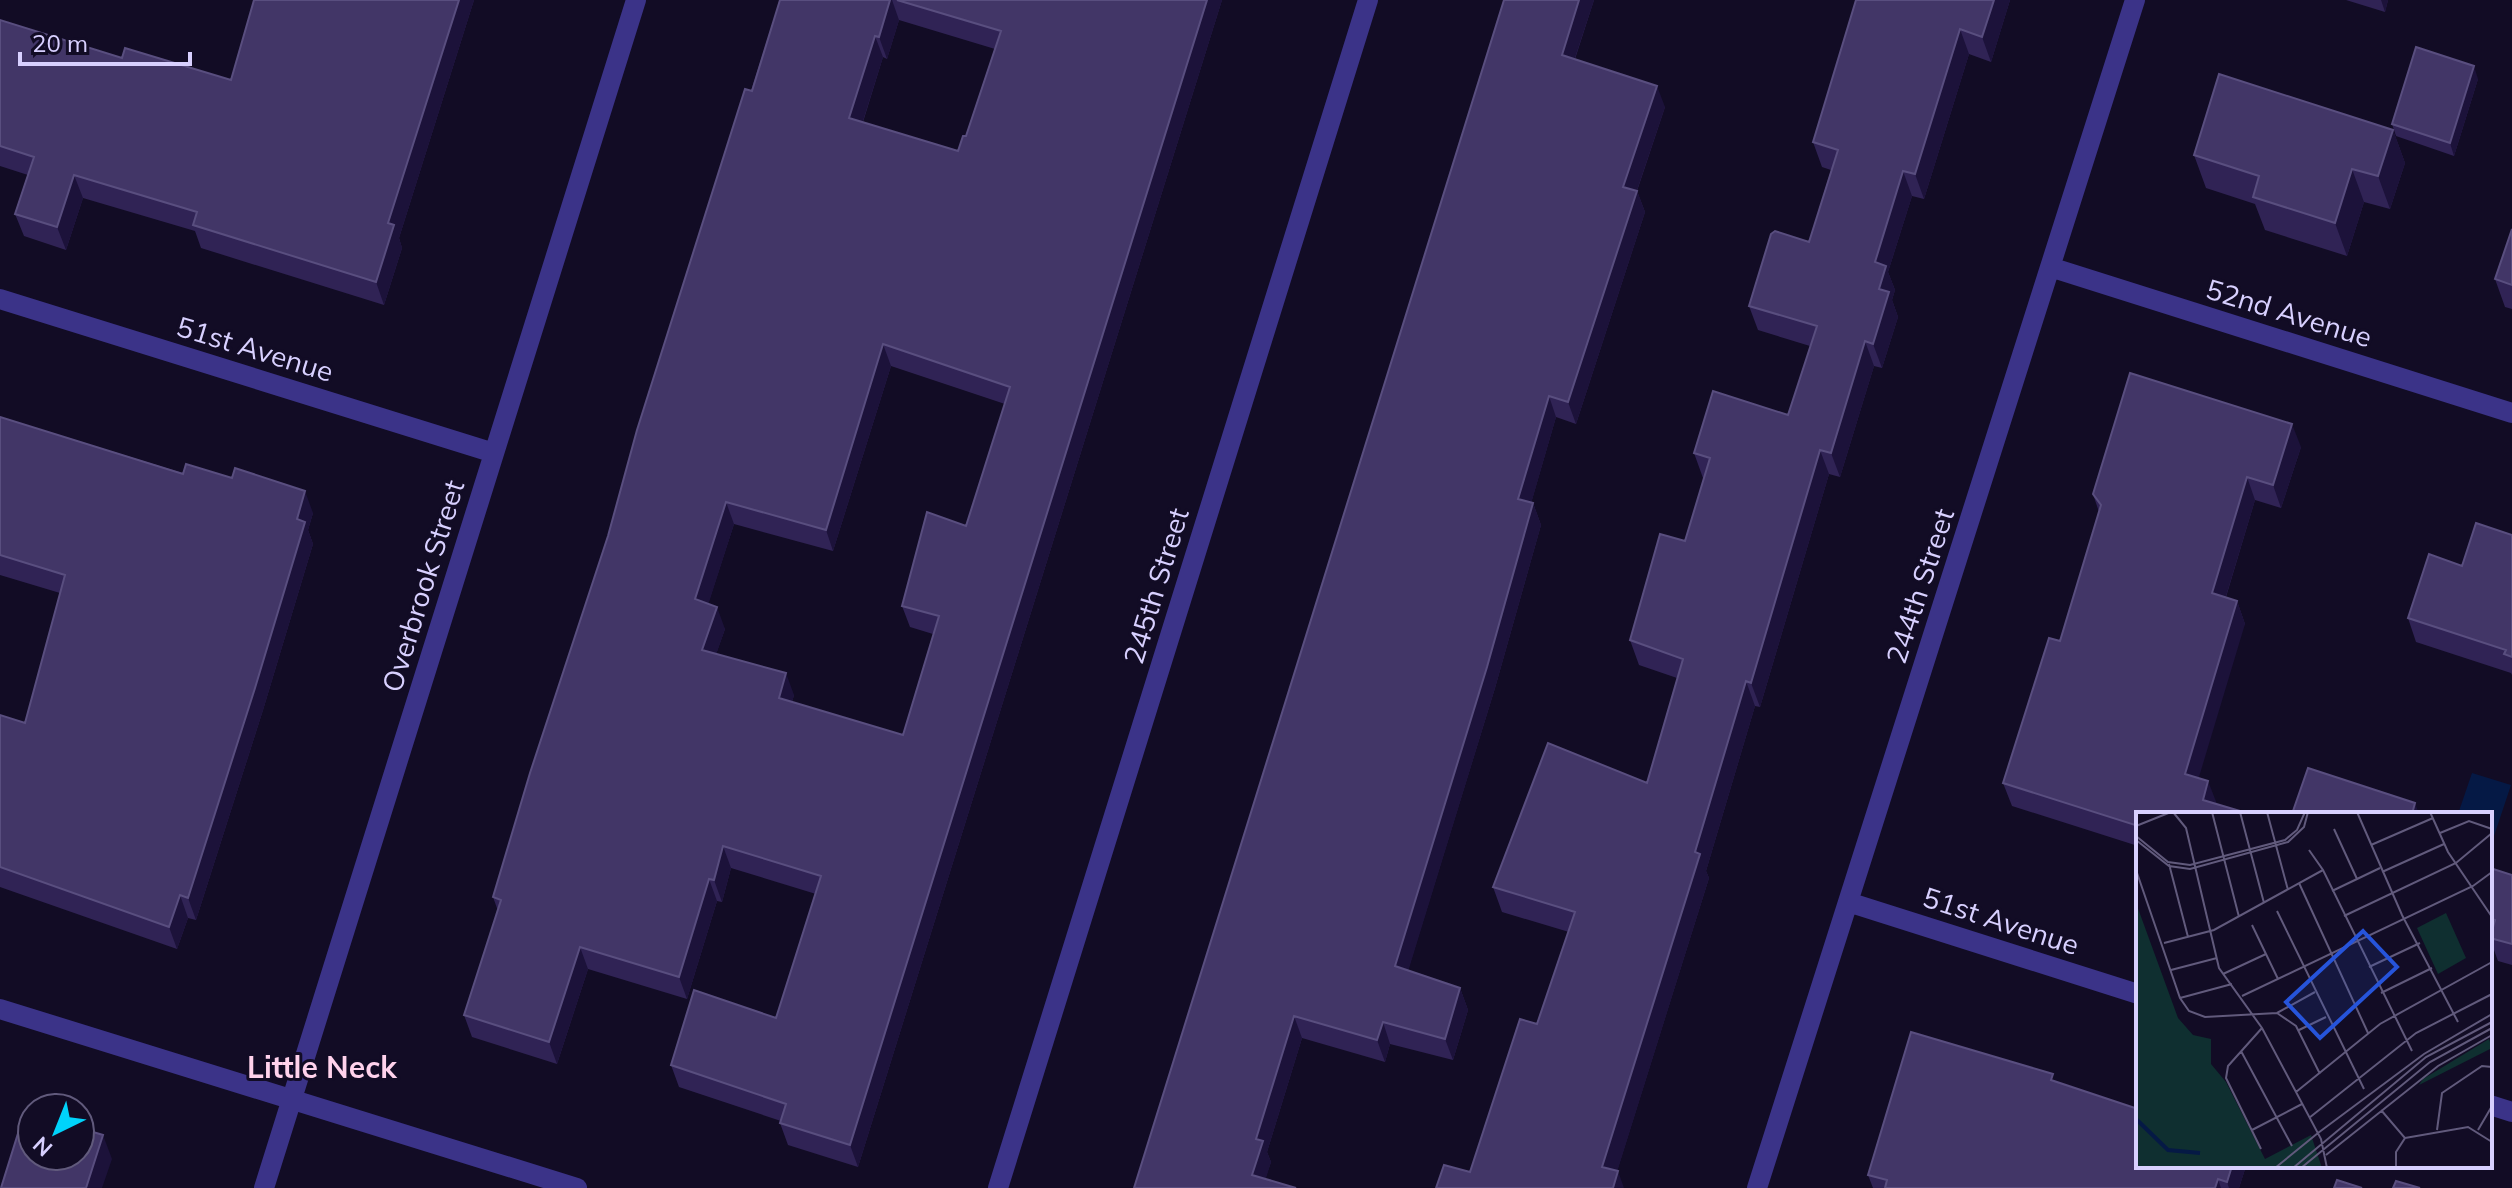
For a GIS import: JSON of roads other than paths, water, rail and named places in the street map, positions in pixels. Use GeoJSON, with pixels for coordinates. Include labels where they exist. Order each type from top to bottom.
{"type":"FeatureCollection","features":[{"type":"Feature","properties":{"kind":"street","name":"Overbrook Street"},"geometry":{"type":"LineString","coordinates":[[264,1188],[636,0]]}},
{"type":"Feature","properties":{"kind":"street","name":"245th Street"},"geometry":{"type":"LineString","coordinates":[[998,1188],[1368,0]]}},
{"type":"Feature","properties":{"kind":"street","name":"244th Street"},"geometry":{"type":"LineString","coordinates":[[1757,1188],[2135,0]]}},
{"type":"Feature","properties":{"kind":"street","name":"52nd Avenue"},"geometry":{"type":"LineString","coordinates":[[2050,267],[2512,413]]}},
{"type":"Feature","properties":{"kind":"street","name":"51st Avenue"},"geometry":{"type":"LineString","coordinates":[[0,299],[494,453]]}},
{"type":"Feature","properties":{"kind":"street","name":"51st Avenue"},"geometry":{"type":"LineString","coordinates":[[1848,902],[2136,993]]}},
{"type":"Feature","properties":{"kind":"street"},"geometry":{"type":"LineString","coordinates":[[0,1009],[577,1188]]}},
{"type":"Feature","properties":{"kind":"street"},"geometry":{"type":"LineString","coordinates":[[2492,1106],[2512,1112]]}},
{"type":"Feature","properties":{"kind":"water"},"geometry":{"type":"Polygon","coordinates":[[[2472,773],[2511,785],[2492,842],[2492,812],[2459,812],[2472,773]]]}},
{"type":"Feature","properties":{"kind":"district","name":"Little Neck"},"geometry":{"type":"Point","coordinates":[322,1068]}}]}
